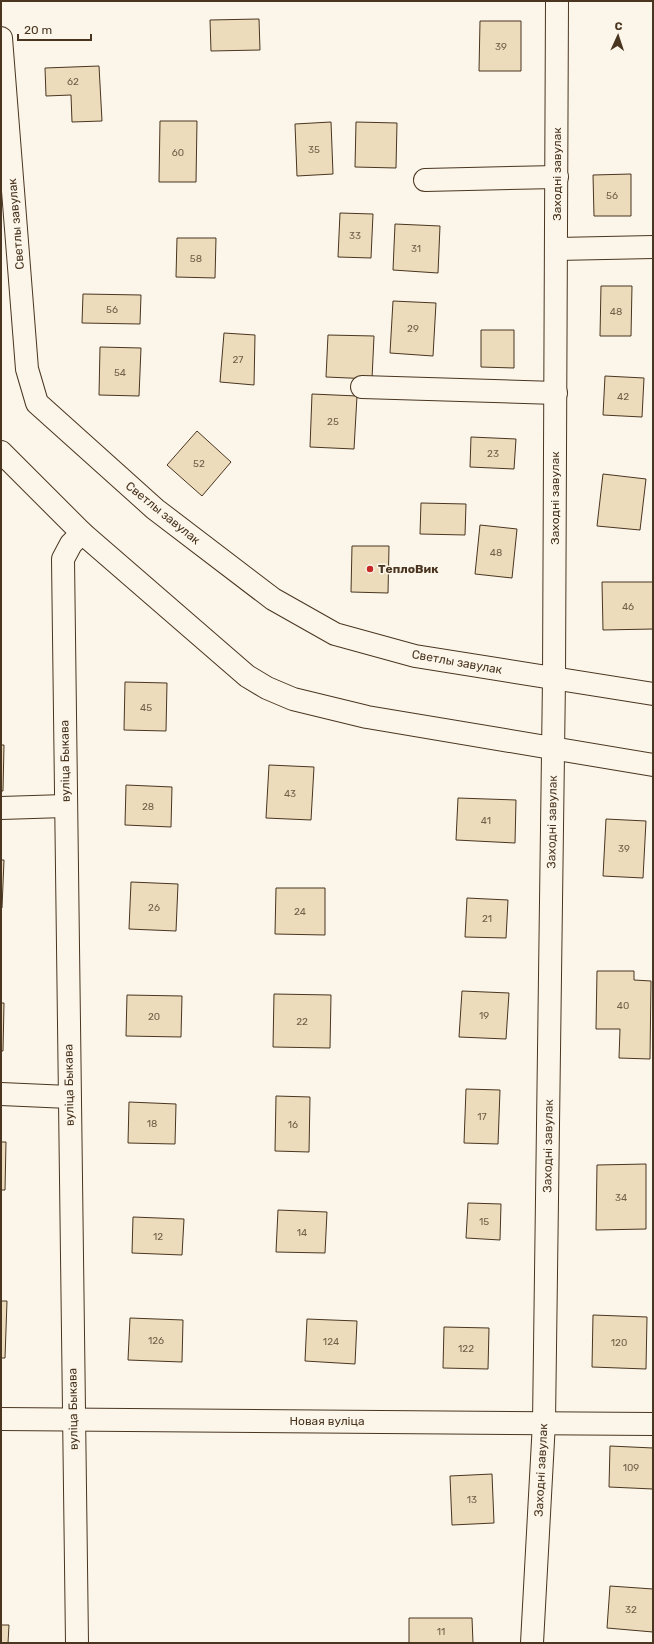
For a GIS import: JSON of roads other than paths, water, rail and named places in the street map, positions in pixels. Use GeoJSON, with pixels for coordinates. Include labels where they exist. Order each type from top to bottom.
{"type":"FeatureCollection","features":[{"type":"Feature","properties":{"kind":"street","name":"Заходні завулак"},"geometry":{"type":"LineString","coordinates":[[532,1643],[544,1422],[554,679],[557,1]]}},
{"type":"Feature","properties":{"kind":"street","name":"Светлы завулак"},"geometry":{"type":"LineString","coordinates":[[1,38],[27,369],[37,403],[155,509],[273,598],[335,634],[415,656],[653,694]]}},
{"type":"Feature","properties":{"kind":"street"},"geometry":{"type":"LineString","coordinates":[[425,180],[557,177]]}},
{"type":"Feature","properties":{"kind":"street"},"geometry":{"type":"LineString","coordinates":[[557,249],[653,247]]}},
{"type":"Feature","properties":{"kind":"street"},"geometry":{"type":"LineString","coordinates":[[362,387],[556,393]]}},
{"type":"Feature","properties":{"kind":"street"},"geometry":{"type":"LineString","coordinates":[[1,452],[82,533],[247,676],[267,688],[293,699],[367,717],[653,766]]}},
{"type":"Feature","properties":{"kind":"street","name":"вуліца Быкава"},"geometry":{"type":"LineString","coordinates":[[76,1643],[63,559],[71,544],[82,533]]}},
{"type":"Feature","properties":{"kind":"street"},"geometry":{"type":"LineString","coordinates":[[1,808],[65,806]]}},
{"type":"Feature","properties":{"kind":"street"},"geometry":{"type":"LineString","coordinates":[[1,1094],[69,1097]]}},
{"type":"Feature","properties":{"kind":"street","name":"Новая вуліца"},"geometry":{"type":"LineString","coordinates":[[1,1419],[653,1424]]}},
{"type":"Feature","properties":{"kind":"place","name":"ТеплоВик"},"geometry":{"type":"Point","coordinates":[370,569]}}]}
